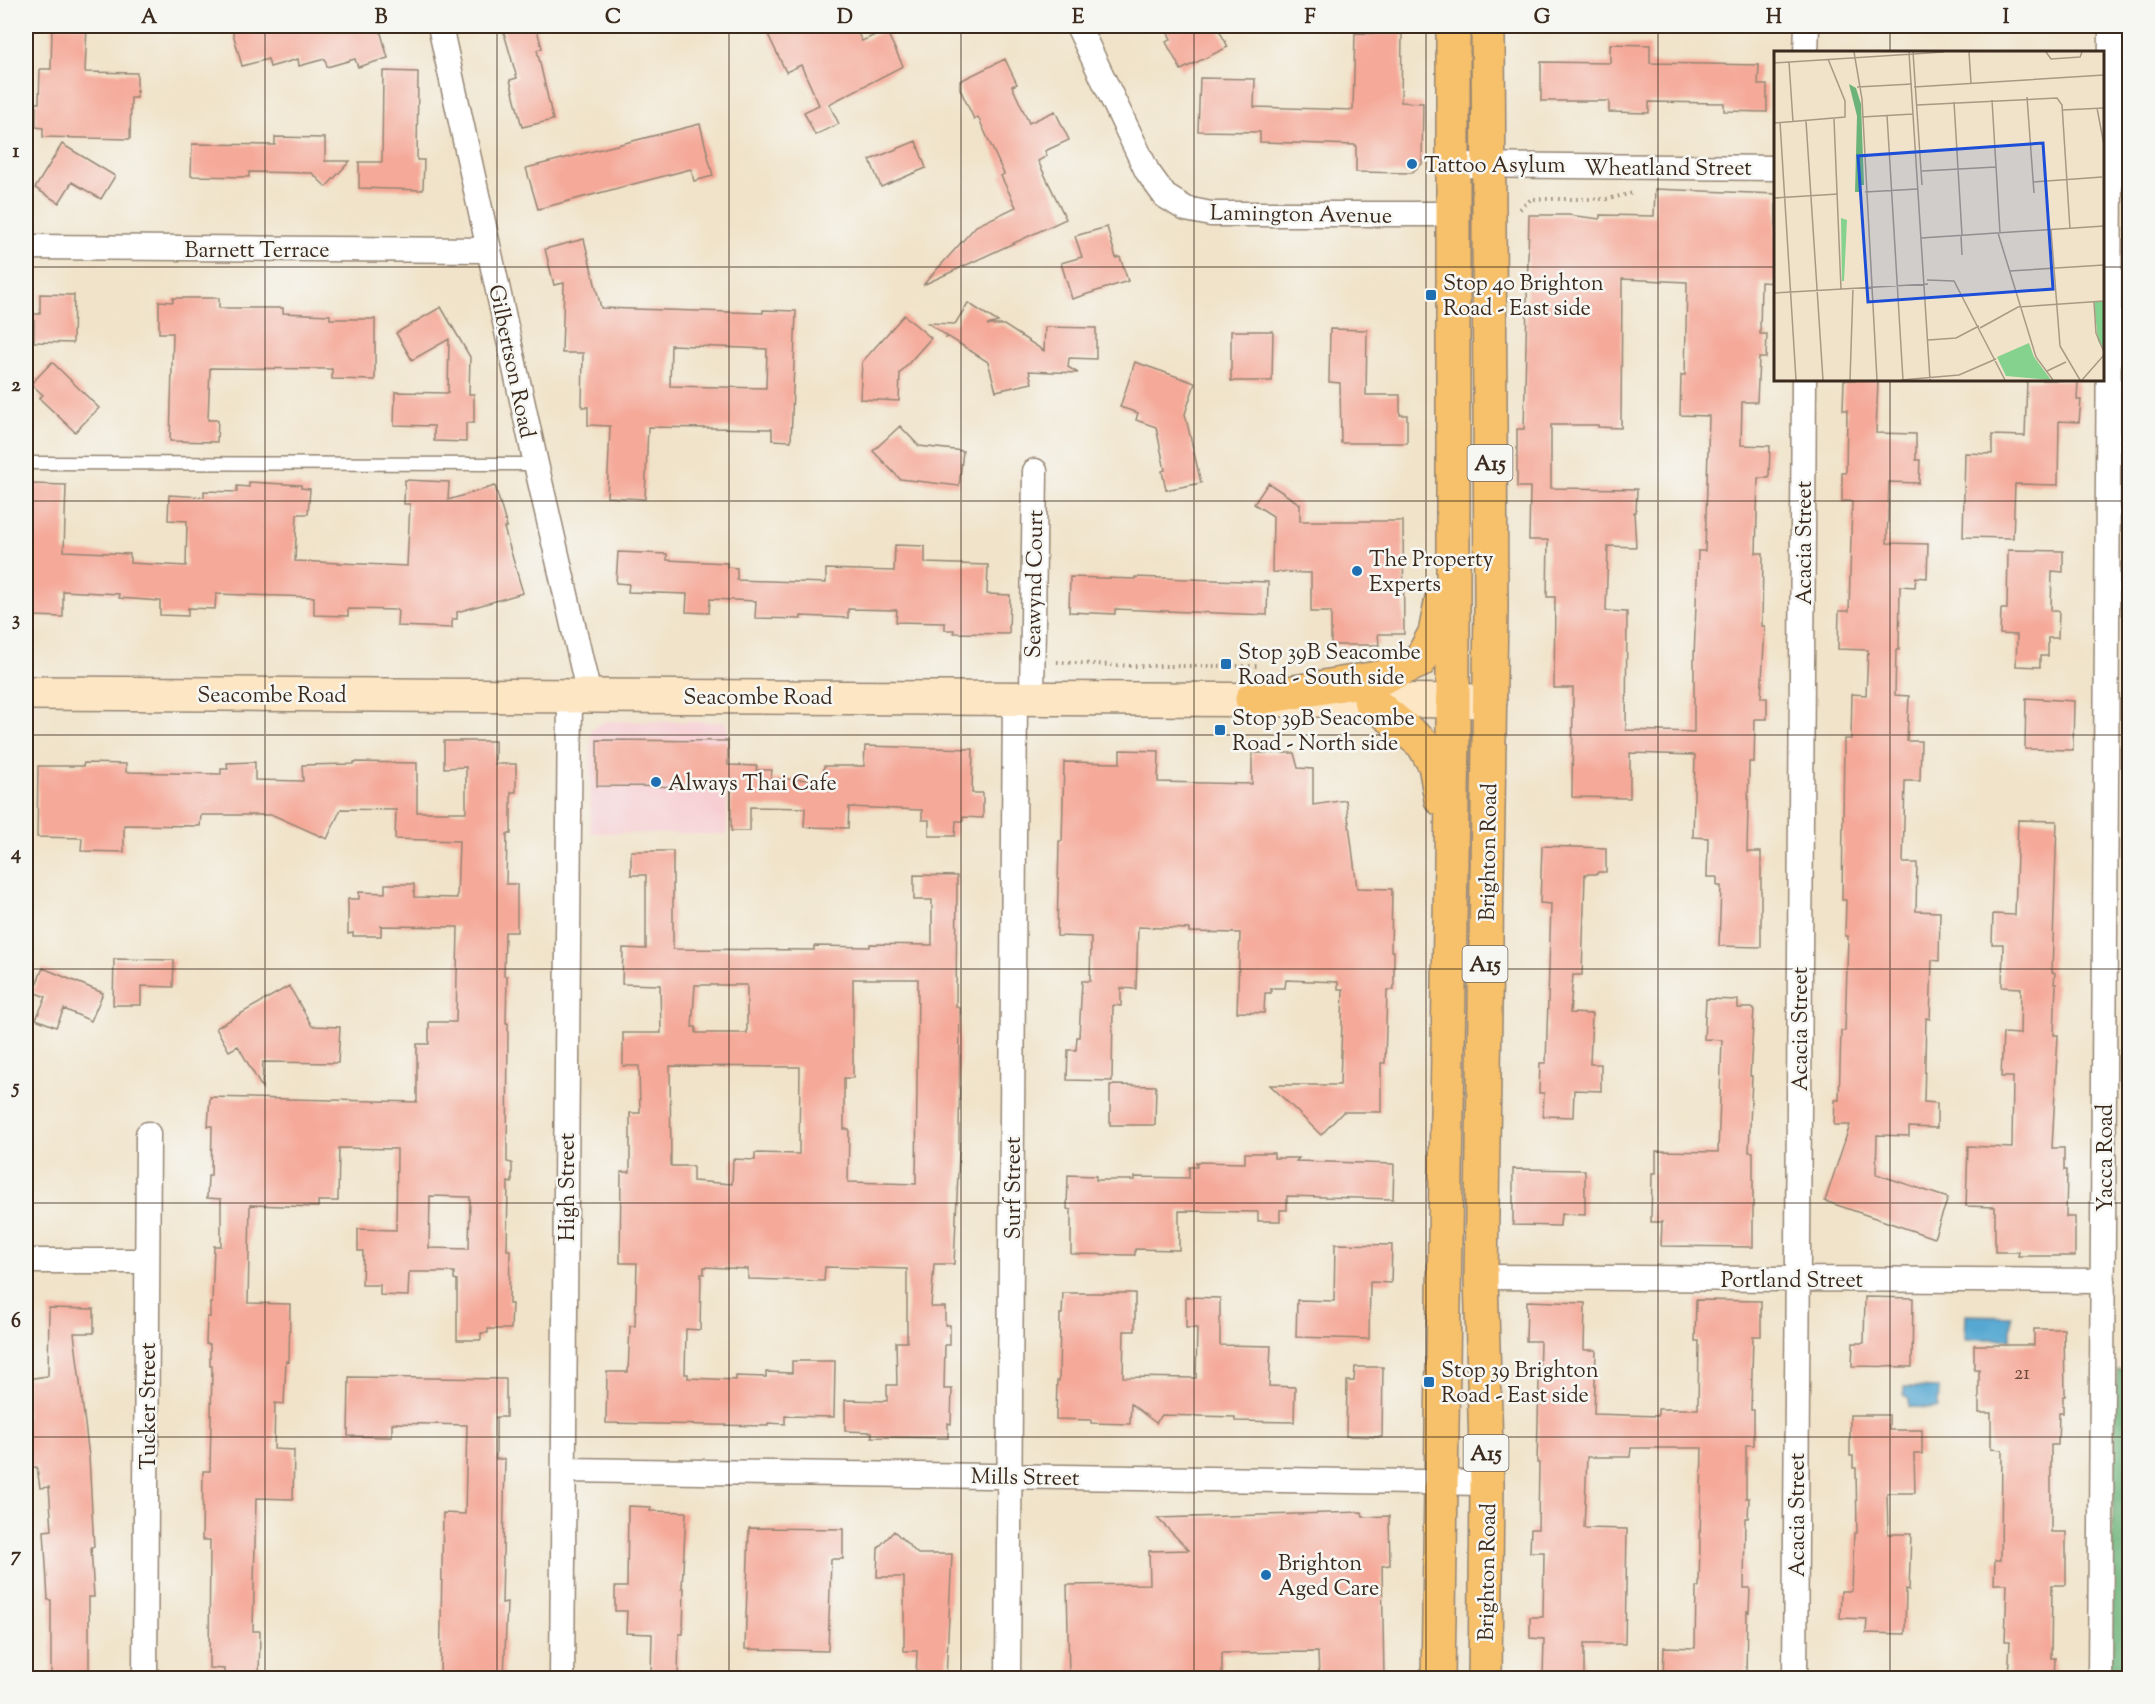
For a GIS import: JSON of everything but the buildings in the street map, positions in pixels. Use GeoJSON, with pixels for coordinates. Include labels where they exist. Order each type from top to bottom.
{"type":"FeatureCollection","features":[{"type":"Feature","properties":{"kind":"main road","name":"Brighton Road"},"geometry":{"type":"LineString","coordinates":[[1438,1678],[1452,854],[1453,26]]}},
{"type":"Feature","properties":{"kind":"main road","name":"Brighton Road"},"geometry":{"type":"LineString","coordinates":[[1485,1678],[1487,1482],[1481,1277],[1486,835],[1490,701],[1488,26]]}},
{"type":"Feature","properties":{"kind":"main road"},"geometry":{"type":"LineString","coordinates":[[1252,699],[1383,677],[1420,661],[1435,633],[1454,542]]}},
{"type":"Feature","properties":{"kind":"main road","name":"Seacombe Road"},"geometry":{"type":"LineString","coordinates":[[26,693],[1490,701]]}},
{"type":"Feature","properties":{"kind":"main road"},"geometry":{"type":"LineString","coordinates":[[1370,700],[1423,744],[1435,765],[1452,854]]}},
{"type":"Feature","properties":{"kind":"street","name":"Gilbertson Road"},"geometry":{"type":"LineString","coordinates":[[440,26],[536,464],[580,695]]}},
{"type":"Feature","properties":{"kind":"street","name":"Lamington Avenue"},"geometry":{"type":"LineString","coordinates":[[1078,26],[1147,171],[1165,196],[1186,209],[1211,214],[1452,214]]}},
{"type":"Feature","properties":{"kind":"street"},"geometry":{"type":"LineString","coordinates":[[1806,26],[1806,51]]}},
{"type":"Feature","properties":{"kind":"street","name":"Yacca Road"},"geometry":{"type":"LineString","coordinates":[[2100,1678],[2114,170],[2111,26]]}},
{"type":"Feature","properties":{"kind":"street","name":"Wheatland Street"},"geometry":{"type":"LineString","coordinates":[[1452,165],[1774,168]]}},
{"type":"Feature","properties":{"kind":"street","name":"Barnett Terrace"},"geometry":{"type":"LineString","coordinates":[[26,247],[489,250]]}},
{"type":"Feature","properties":{"kind":"street","name":"Acacia Street"},"geometry":{"type":"LineString","coordinates":[[1795,1678],[1804,381]]}},
{"type":"Feature","properties":{"kind":"street","name":"Seawynd Court"},"geometry":{"type":"LineString","coordinates":[[1023,697],[1035,471]]}},
{"type":"Feature","properties":{"kind":"street","name":"High Street"},"geometry":{"type":"LineString","coordinates":[[562,1678],[564,1470],[580,695]]}},
{"type":"Feature","properties":{"kind":"street","name":"Surf Street"},"geometry":{"type":"LineString","coordinates":[[1008,1678],[1023,697]]}},
{"type":"Feature","properties":{"kind":"street","name":"Tucker Street"},"geometry":{"type":"LineString","coordinates":[[145,1678],[148,1134]]}},
{"type":"Feature","properties":{"kind":"street"},"geometry":{"type":"LineString","coordinates":[[26,1261],[147,1262]]}},
{"type":"Feature","properties":{"kind":"street","name":"Portland Street"},"geometry":{"type":"LineString","coordinates":[[1481,1277],[2103,1281]]}},
{"type":"Feature","properties":{"kind":"street","name":"Mills Street"},"geometry":{"type":"LineString","coordinates":[[564,1470],[1487,1482]]}},
{"type":"Feature","properties":{"kind":"lane"},"geometry":{"type":"LineString","coordinates":[[26,463],[536,464]]}},
{"type":"Feature","properties":{"kind":"path"},"geometry":{"type":"LineString","coordinates":[[1053,662],[1132,666],[1260,666]]}},
{"type":"Feature","properties":{"kind":"shaded area"},"geometry":{"type":"Polygon","coordinates":[[[605,721],[727,722],[727,834],[590,833],[591,730],[605,721]]]}},
{"type":"Feature","properties":{"kind":"green space"},"geometry":{"type":"Polygon","coordinates":[[[2117,1370],[2129,1371],[2129,1678],[2108,1678],[2117,1370]]]}},
{"type":"Feature","properties":{"kind":"water"},"geometry":{"type":"Polygon","coordinates":[[[1966,1315],[2011,1316],[2011,1339],[1965,1339],[1966,1315]]]}},
{"type":"Feature","properties":{"kind":"water"},"geometry":{"type":"Polygon","coordinates":[[[1904,1387],[1939,1388],[1938,1408],[1909,1407],[1909,1399],[1904,1395],[1904,1387]]]}},
{"type":"Feature","properties":{"kind":"place","name":"Tattoo Asylum"},"geometry":{"type":"Point","coordinates":[1412,164]}},
{"type":"Feature","properties":{"kind":"place","name":"Stop 40 Brighton Road - East side"},"geometry":{"type":"Point","coordinates":[1431,295]}},
{"type":"Feature","properties":{"kind":"place","name":"The Property Experts"},"geometry":{"type":"Point","coordinates":[1357,571]}},
{"type":"Feature","properties":{"kind":"place","name":"Stop 39B Seacombe Road - South side"},"geometry":{"type":"Point","coordinates":[1226,664]}},
{"type":"Feature","properties":{"kind":"place","name":"Stop 39B Seacombe Road - North side"},"geometry":{"type":"Point","coordinates":[1220,730]}},
{"type":"Feature","properties":{"kind":"place","name":"Always Thai Cafe"},"geometry":{"type":"Point","coordinates":[656,782]}},
{"type":"Feature","properties":{"kind":"place","name":"Stop 39 Brighton Road - East side"},"geometry":{"type":"Point","coordinates":[1429,1382]}},
{"type":"Feature","properties":{"kind":"place","name":"Brighton Aged Care"},"geometry":{"type":"Point","coordinates":[1266,1575]}}]}
